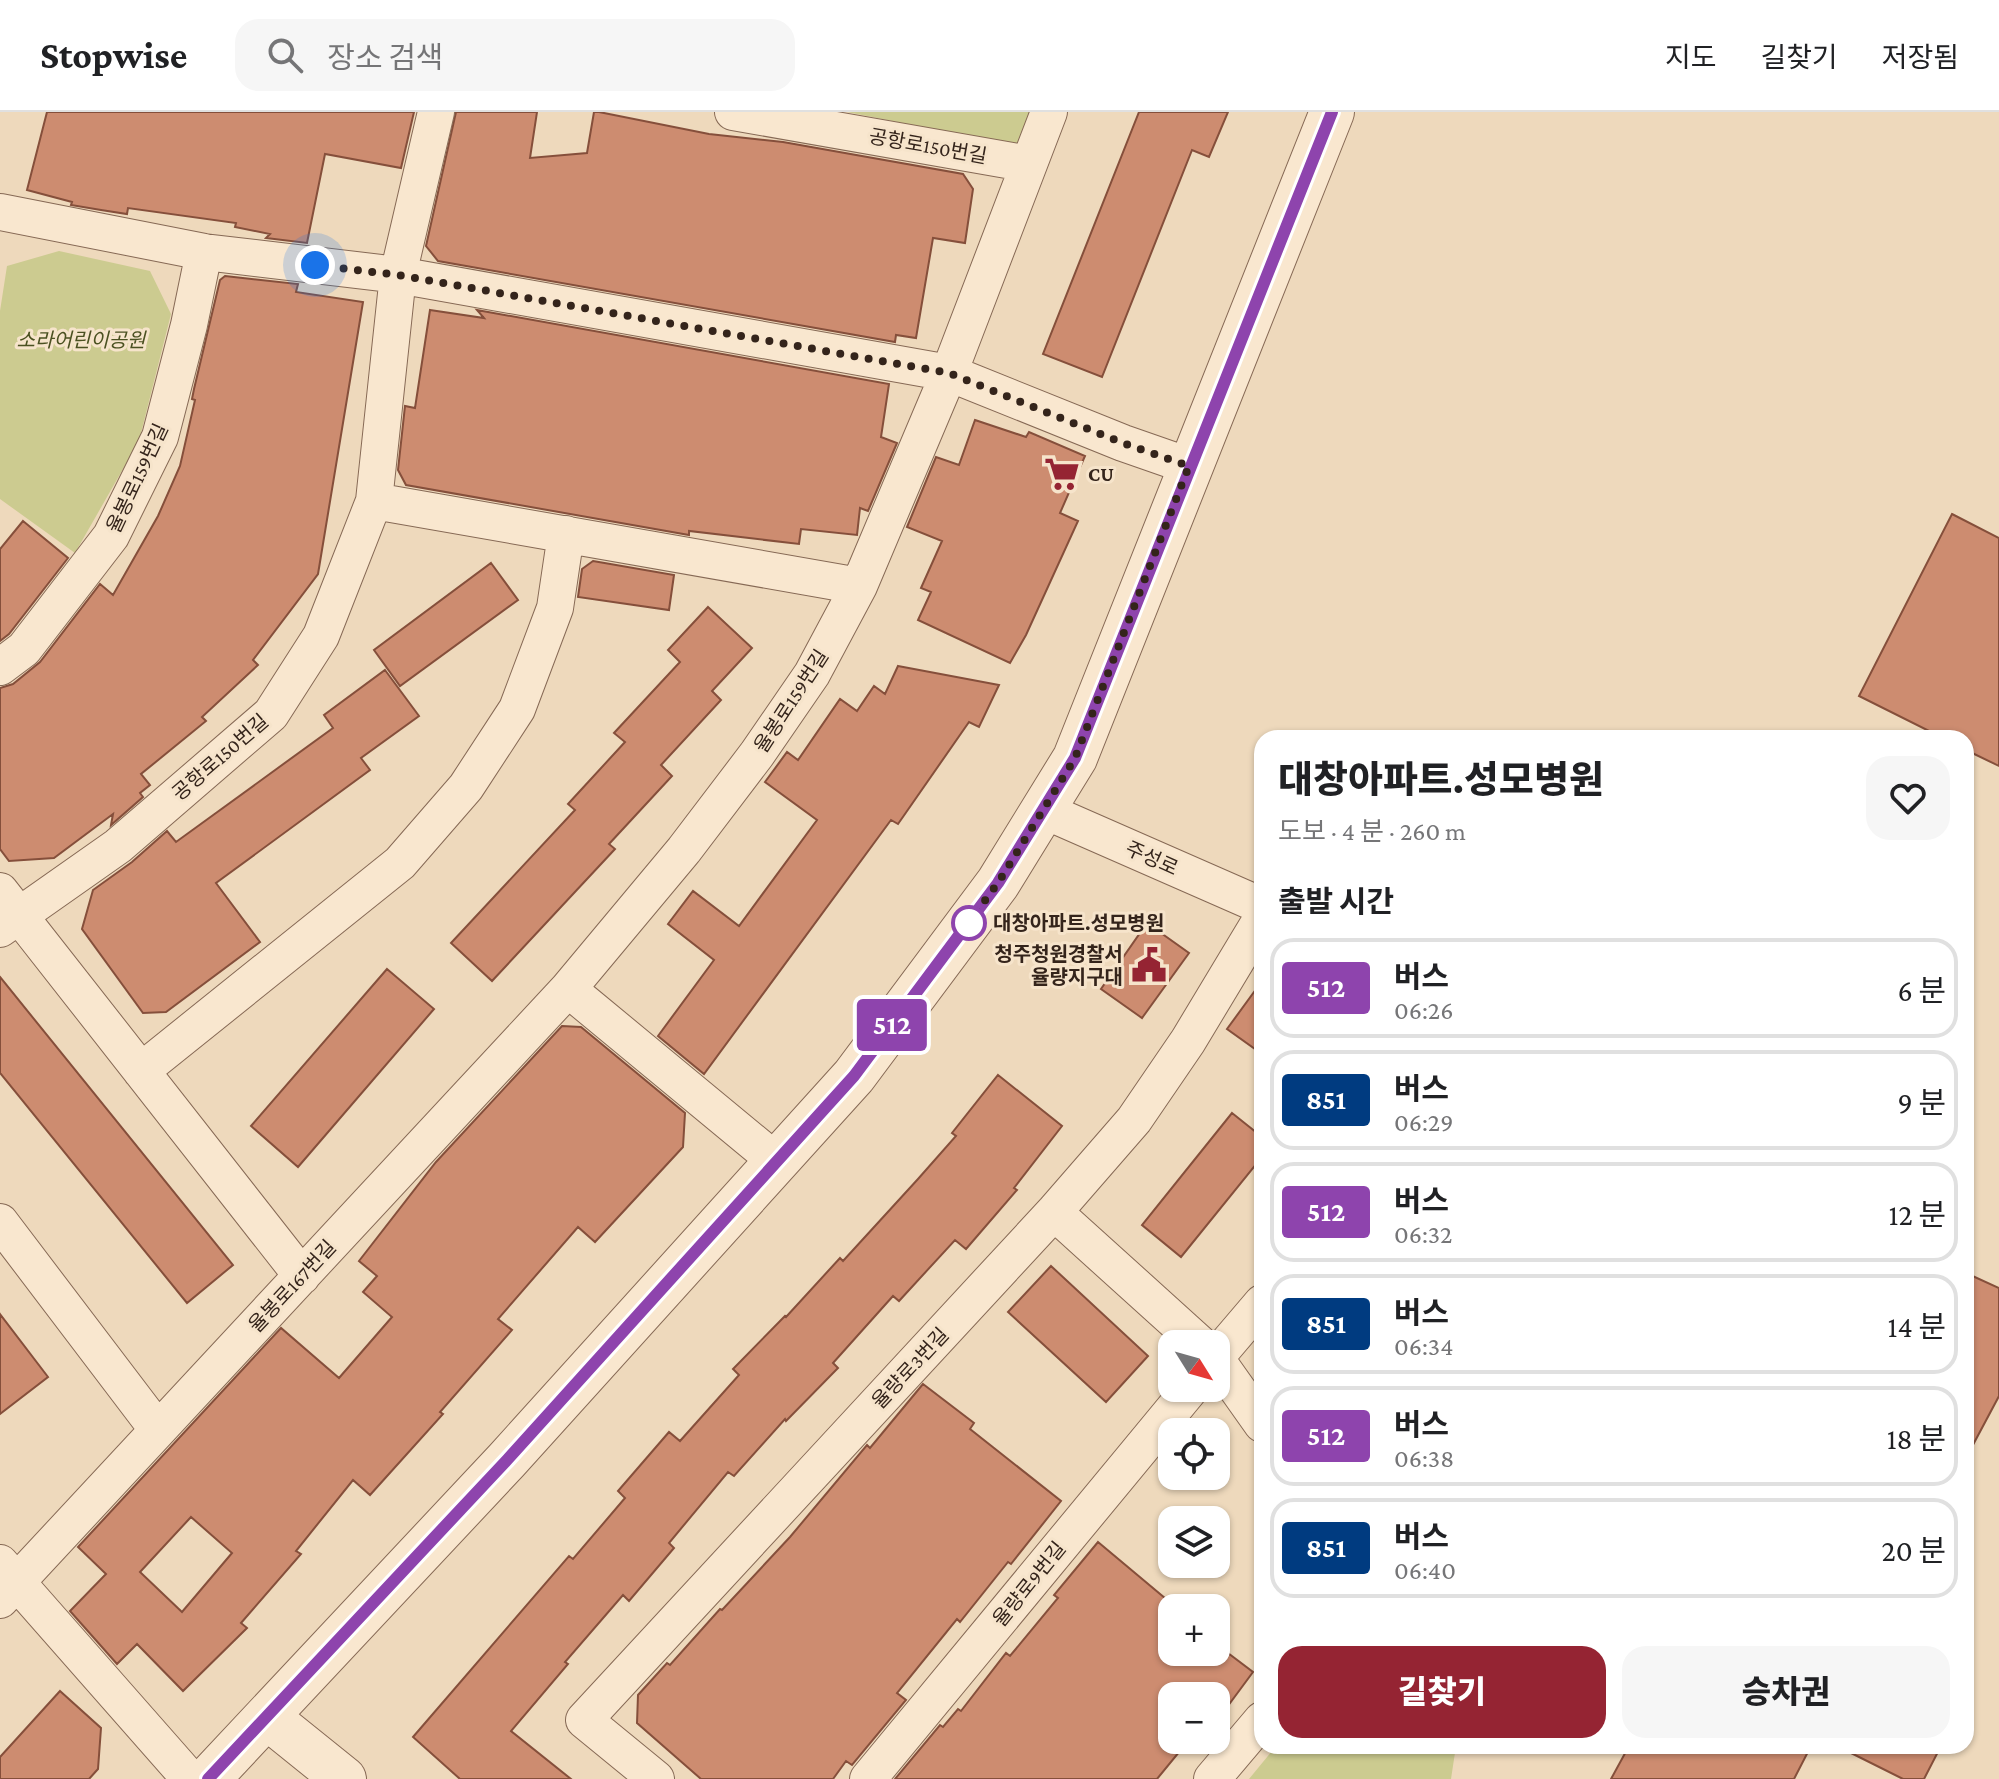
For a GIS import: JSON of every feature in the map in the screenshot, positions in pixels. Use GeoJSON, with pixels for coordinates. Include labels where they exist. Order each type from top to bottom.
{"type":"FeatureCollection","features":[{"type":"Feature","properties":{"kind":"street","name":"공항로150번길"},"geometry":{"type":"LineString","coordinates":[[302,1276],[141,1071],[6,911],[118,846],[271,714],[321,636],[374,501],[398,275],[436,112]]}},
{"type":"Feature","properties":{"kind":"street","name":"공항로150번길"},"geometry":{"type":"LineString","coordinates":[[733,112],[1029,164]]}},
{"type":"Feature","properties":{"kind":"street","name":"율봉로159번길"},"geometry":{"type":"LineString","coordinates":[[568,989],[684,850],[757,754],[812,674],[859,586],[949,373],[1049,112]]}},
{"type":"Feature","properties":{"kind":"street"},"geometry":{"type":"LineString","coordinates":[[208,1779],[507,1460],[854,1076],[998,883],[1075,758],[1332,112]]}},
{"type":"Feature","properties":{"kind":"street"},"geometry":{"type":"LineString","coordinates":[[0,212],[204,252],[398,275],[949,373],[1123,443],[1189,466]]}},
{"type":"Feature","properties":{"kind":"street","name":"율봉로159번길"},"geometry":{"type":"LineString","coordinates":[[0,667],[24,649],[111,536],[160,437],[204,252]]}},
{"type":"Feature","properties":{"kind":"street"},"geometry":{"type":"LineString","coordinates":[[374,501],[859,586]]}},
{"type":"Feature","properties":{"kind":"street"},"geometry":{"type":"LineString","coordinates":[[141,1071],[400,863],[466,787],[517,709],[555,608],[566,534]]}},
{"type":"Feature","properties":{"kind":"street","name":"주성로"},"geometry":{"type":"LineString","coordinates":[[1043,810],[1254,902]]}},
{"type":"Feature","properties":{"kind":"street","name":"율량로3번길"},"geometry":{"type":"LineString","coordinates":[[656,1779],[584,1720],[1054,1212],[1134,1120],[1188,1041],[1254,931]]}},
{"type":"Feature","properties":{"kind":"street"},"geometry":{"type":"LineString","coordinates":[[568,989],[776,1161]]}},
{"type":"Feature","properties":{"kind":"street","name":"율봉로167번길"},"geometry":{"type":"LineString","coordinates":[[5,1582],[158,1430],[568,989]]}},
{"type":"Feature","properties":{"kind":"street"},"geometry":{"type":"LineString","coordinates":[[1054,1212],[1185,1330]]}},
{"type":"Feature","properties":{"kind":"street"},"geometry":{"type":"LineString","coordinates":[[0,1222],[158,1430]]}},
{"type":"Feature","properties":{"kind":"street"},"geometry":{"type":"LineString","coordinates":[[1230,1341],[1254,1313]]}},
{"type":"Feature","properties":{"kind":"street"},"geometry":{"type":"LineString","coordinates":[[1230,1378],[1254,1413]]}},
{"type":"Feature","properties":{"kind":"street","name":"율량로9번길"},"geometry":{"type":"LineString","coordinates":[[868,1779],[1179,1402]]}},
{"type":"Feature","properties":{"kind":"street"},"geometry":{"type":"LineString","coordinates":[[5,1582],[158,1740],[190,1779]]}},
{"type":"Feature","properties":{"kind":"street"},"geometry":{"type":"LineString","coordinates":[[267,1717],[344,1779]]}},
{"type":"Feature","properties":{"kind":"street"},"geometry":{"type":"LineString","coordinates":[[1212,1779],[1254,1729]]}},
{"type":"Feature","properties":{"kind":"green space"},"geometry":{"type":"Polygon","coordinates":[[[847,112],[1031,112],[1018,146],[847,112]]]}},
{"type":"Feature","properties":{"kind":"green space","name":"소라어린이공원"},"geometry":{"type":"Polygon","coordinates":[[[59,251],[150,271],[171,314],[139,441],[75,553],[0,499],[0,311],[7,266],[59,251]]]}},
{"type":"Feature","properties":{"kind":"green space"},"geometry":{"type":"Polygon","coordinates":[[[1269,1754],[1455,1754],[1451,1779],[1249,1779],[1269,1754]]]}},
{"type":"Feature","properties":{"kind":"building"},"geometry":{"type":"Polygon","coordinates":[[[47,112],[414,112],[401,168],[325,154],[307,243],[266,238],[270,234],[235,227],[236,223],[128,208],[127,214],[71,205],[72,202],[27,190],[47,112]]]}},
{"type":"Feature","properties":{"kind":"building"},"geometry":{"type":"Polygon","coordinates":[[[456,112],[537,112],[530,158],[587,153],[594,112],[599,112],[709,134],[783,142],[963,174],[973,189],[965,243],[933,238],[916,338],[896,335],[895,342],[438,261],[426,246],[456,112]]]}},
{"type":"Feature","properties":{"kind":"building"},"geometry":{"type":"Polygon","coordinates":[[[1139,112],[1228,112],[1209,157],[1192,150],[1102,377],[1043,354],[1139,112]]]}},
{"type":"Feature","properties":{"kind":"building"},"geometry":{"type":"Polygon","coordinates":[[[225,276],[298,284],[296,292],[363,302],[318,574],[253,660],[258,665],[202,717],[206,721],[141,774],[150,785],[140,793],[143,797],[111,825],[113,814],[54,858],[9,861],[0,849],[0,688],[13,684],[40,662],[100,584],[113,595],[158,516],[180,466],[195,400],[192,399],[194,389],[220,280],[225,276]]]}},
{"type":"Feature","properties":{"kind":"building"},"geometry":{"type":"Polygon","coordinates":[[[430,310],[484,318],[477,310],[889,384],[881,437],[897,443],[868,511],[860,508],[857,535],[801,529],[799,544],[689,531],[689,535],[406,485],[398,470],[405,406],[415,408],[430,310]]]}},
{"type":"Feature","properties":{"kind":"building"},"geometry":{"type":"Polygon","coordinates":[[[975,420],[1026,437],[1029,432],[1085,456],[1060,513],[1078,521],[1010,663],[918,620],[931,592],[921,588],[942,541],[907,527],[936,457],[959,465],[975,420]]]}},
{"type":"Feature","properties":{"kind":"building"},"geometry":{"type":"Polygon","coordinates":[[[1952,514],[1999,538],[1999,766],[1974,754],[1974,730],[1927,730],[1859,696],[1952,514]]]}},
{"type":"Feature","properties":{"kind":"building"},"geometry":{"type":"Polygon","coordinates":[[[23,521],[68,558],[9,634],[0,641],[0,549],[23,521]]]}},
{"type":"Feature","properties":{"kind":"building"},"geometry":{"type":"Polygon","coordinates":[[[593,561],[674,575],[669,610],[578,597],[582,569],[593,561]]]}},
{"type":"Feature","properties":{"kind":"building"},"geometry":{"type":"Polygon","coordinates":[[[491,563],[518,600],[400,686],[374,650],[491,563]]]}},
{"type":"Feature","properties":{"kind":"building"},"geometry":{"type":"Polygon","coordinates":[[[708,607],[752,648],[712,691],[721,700],[661,765],[672,776],[609,844],[615,849],[492,981],[451,943],[575,810],[568,804],[625,742],[614,733],[680,662],[668,650],[708,607]]]}},
{"type":"Feature","properties":{"kind":"building"},"geometry":{"type":"Polygon","coordinates":[[[898,666],[999,685],[979,727],[969,722],[898,824],[891,820],[704,1074],[658,1036],[714,960],[668,924],[693,891],[739,926],[817,820],[765,782],[787,752],[798,760],[840,699],[857,711],[874,686],[885,694],[898,666]]]}},
{"type":"Feature","properties":{"kind":"building"},"geometry":{"type":"Polygon","coordinates":[[[385,670],[419,716],[361,758],[370,770],[216,883],[260,942],[166,1012],[143,1013],[82,929],[93,890],[132,862],[167,831],[176,842],[333,728],[324,715],[385,670]]]}},
{"type":"Feature","properties":{"kind":"building","name":"청주청원경찰서 율량지구대"},"geometry":{"type":"Polygon","coordinates":[[[1147,923],[1189,953],[1142,1018],[1101,989],[1147,923]]]}},
{"type":"Feature","properties":{"kind":"building"},"geometry":{"type":"Polygon","coordinates":[[[387,969],[434,1009],[298,1167],[251,1126],[387,969]]]}},
{"type":"Feature","properties":{"kind":"building"},"geometry":{"type":"Polygon","coordinates":[[[0,977],[233,1265],[187,1303],[0,1073],[0,977]]]}},
{"type":"Feature","properties":{"kind":"building"},"geometry":{"type":"Polygon","coordinates":[[[1254,992],[1254,1048],[1227,1029],[1254,992]]]}},
{"type":"Feature","properties":{"kind":"building"},"geometry":{"type":"Polygon","coordinates":[[[562,1026],[581,1027],[685,1113],[683,1147],[595,1242],[578,1227],[498,1319],[512,1330],[440,1412],[443,1414],[370,1495],[353,1480],[296,1551],[301,1554],[241,1623],[247,1628],[183,1691],[137,1644],[117,1664],[70,1611],[106,1574],[78,1547],[281,1328],[339,1378],[392,1317],[363,1292],[377,1276],[359,1261],[436,1162],[562,1026]],[[191,1517],[140,1572],[182,1612],[232,1553],[191,1517]]]}},
{"type":"Feature","properties":{"kind":"building"},"geometry":{"type":"Polygon","coordinates":[[[998,1075],[1062,1126],[1014,1188],[1017,1190],[966,1249],[955,1240],[899,1301],[893,1296],[833,1363],[838,1368],[785,1419],[734,1476],[728,1472],[669,1543],[674,1548],[629,1601],[623,1595],[511,1731],[571,1779],[460,1779],[413,1737],[569,1556],[573,1559],[625,1498],[618,1491],[669,1432],[680,1441],[739,1375],[733,1369],[840,1258],[843,1261],[956,1136],[952,1133],[998,1075]]]}},
{"type":"Feature","properties":{"kind":"building"},"geometry":{"type":"Polygon","coordinates":[[[1232,1113],[1254,1131],[1254,1167],[1181,1257],[1142,1225],[1232,1113]]]}},
{"type":"Feature","properties":{"kind":"building"},"geometry":{"type":"Polygon","coordinates":[[[1051,1266],[1148,1356],[1106,1402],[1008,1312],[1051,1266]]]}},
{"type":"Feature","properties":{"kind":"building"},"geometry":{"type":"Polygon","coordinates":[[[1974,1277],[1999,1288],[1999,1396],[1974,1443],[1974,1277]]]}},
{"type":"Feature","properties":{"kind":"building"},"geometry":{"type":"Polygon","coordinates":[[[0,1314],[48,1377],[0,1414],[0,1314]]]}},
{"type":"Feature","properties":{"kind":"building"},"geometry":{"type":"Polygon","coordinates":[[[923,1384],[974,1423],[970,1429],[1061,1501],[1011,1564],[1008,1562],[960,1622],[957,1619],[897,1693],[906,1700],[852,1765],[846,1761],[833,1779],[701,1779],[637,1723],[638,1695],[790,1537],[923,1384]]]}},
{"type":"Feature","properties":{"kind":"building"},"geometry":{"type":"Polygon","coordinates":[[[1098,1542],[1160,1594],[1158,1666],[1230,1666],[1230,1655],[1253,1672],[1230,1703],[1230,1682],[1158,1682],[1158,1754],[1178,1754],[1157,1779],[895,1779],[940,1725],[943,1727],[958,1709],[961,1711],[1006,1653],[1010,1656],[1058,1598],[1054,1595],[1098,1542]]]}},
{"type":"Feature","properties":{"kind":"building"},"geometry":{"type":"Polygon","coordinates":[[[60,1691],[101,1728],[98,1769],[89,1779],[0,1779],[0,1757],[60,1691]]]}},
{"type":"Feature","properties":{"kind":"building"},"geometry":{"type":"Polygon","coordinates":[[[1625,1754],[1807,1754],[1794,1779],[1611,1779],[1625,1754]]]}},
{"type":"Feature","properties":{"kind":"building"},"geometry":{"type":"Polygon","coordinates":[[[1853,1754],[1937,1754],[1924,1779],[1903,1779],[1853,1754]]]}},
{"type":"Feature","properties":{"kind":"bus line","name":"512"},"geometry":{"type":"LineString","coordinates":[[208,1779],[507,1460],[854,1076],[998,883],[1075,758],[1332,112]]}},
{"type":"Feature","properties":{"kind":"place","name":"CU"},"geometry":{"type":"Point","coordinates":[1062,474]}},
{"type":"Feature","properties":{"kind":"place","name":"대창아파트.성모병원"},"geometry":{"type":"Point","coordinates":[969,923]}},
{"type":"Feature","properties":{"kind":"place","name":"청주청원경찰서 율량지구대"},"geometry":{"type":"Point","coordinates":[1149,965]}},
{"type":"Feature","properties":{"kind":"route"},"geometry":{"type":"LineString","coordinates":[[315,265],[398,275],[949,373],[1123,443],[1189,466],[1075,758],[998,883],[962,931],[969,923]]}}]}
